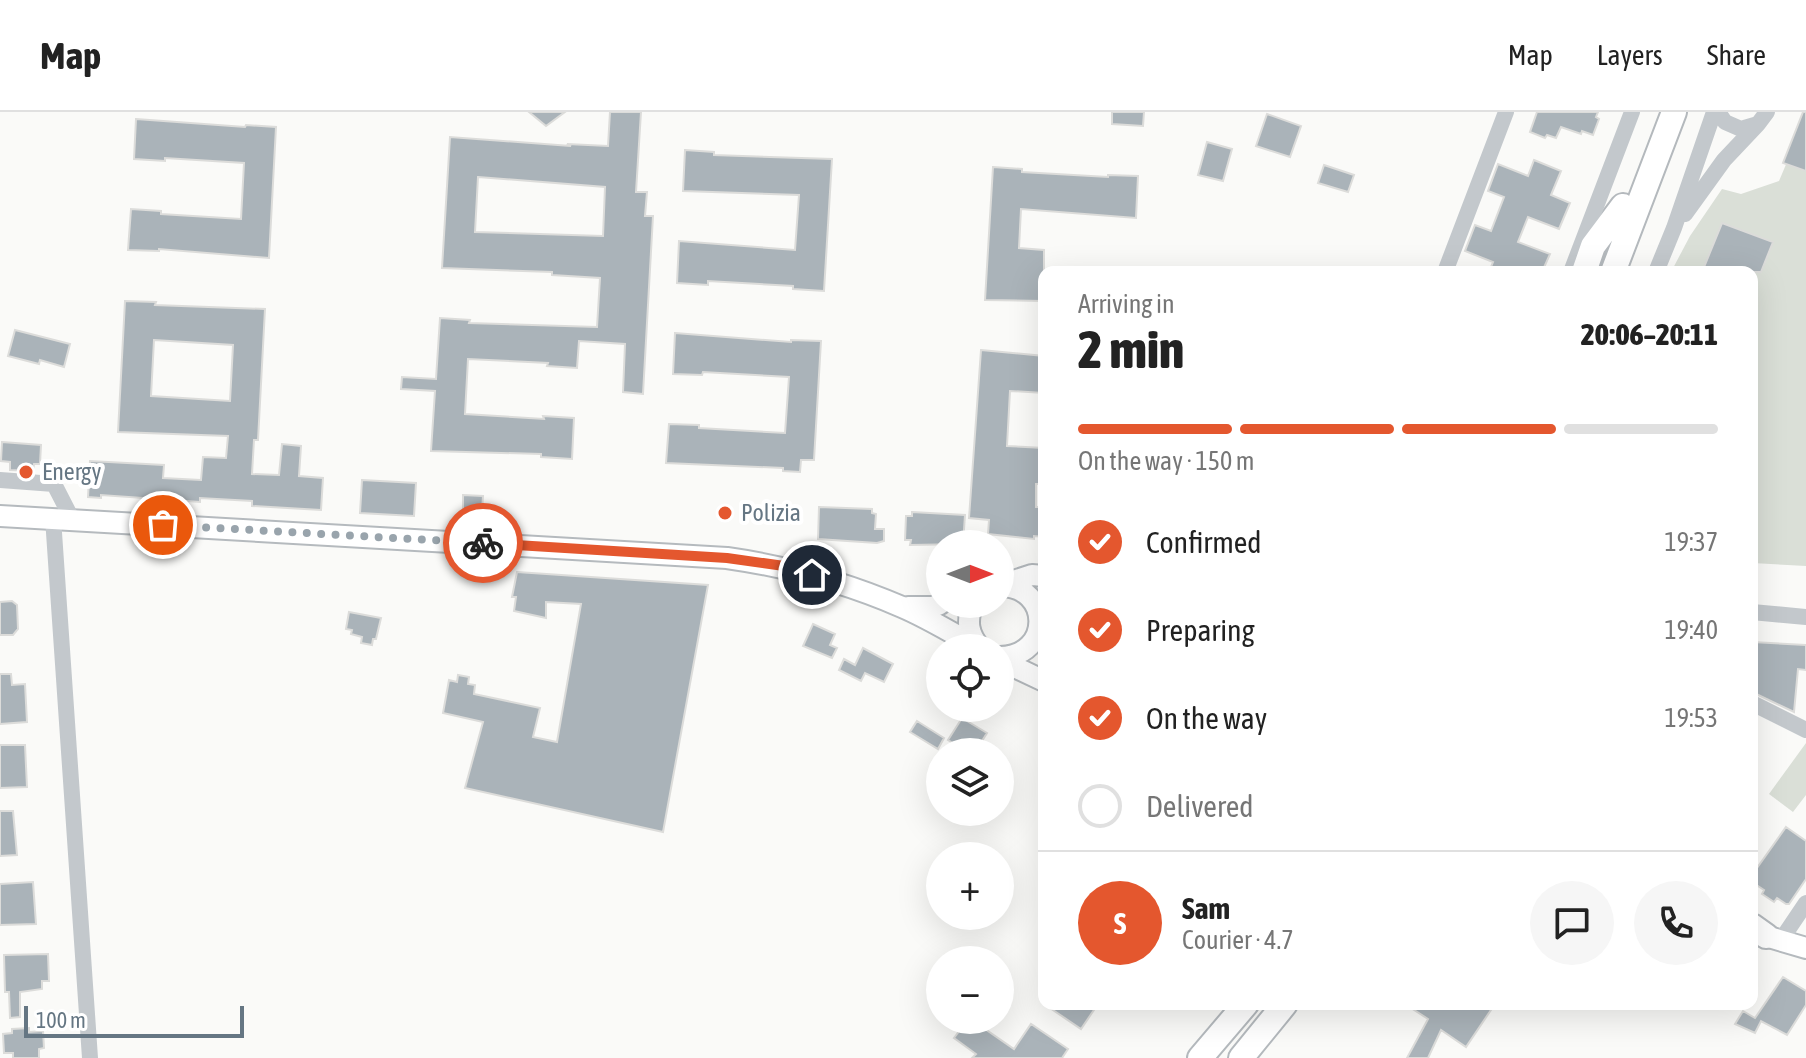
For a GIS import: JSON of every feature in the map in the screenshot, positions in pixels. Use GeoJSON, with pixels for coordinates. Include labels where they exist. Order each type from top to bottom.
{"type":"FeatureCollection","features":[{"type":"Feature","properties":{"kind":"highway"},"geometry":{"type":"LineString","coordinates":[[1600,266],[1659,112]]}},
{"type":"Feature","properties":{"kind":"highway"},"geometry":{"type":"LineString","coordinates":[[1615,266],[1674,112]]}},
{"type":"Feature","properties":{"kind":"highway"},"geometry":{"type":"LineString","coordinates":[[1630,266],[1683,112]]}},
{"type":"Feature","properties":{"kind":"highway"},"geometry":{"type":"LineString","coordinates":[[1586,266],[1593,246],[1623,206]]}},
{"type":"Feature","properties":{"kind":"highway"},"geometry":{"type":"LineString","coordinates":[[1200,1058],[1241,1010]]}},
{"type":"Feature","properties":{"kind":"highway"},"geometry":{"type":"LineString","coordinates":[[1218,1058],[1273,1010]]}},
{"type":"Feature","properties":{"kind":"highway"},"geometry":{"type":"LineString","coordinates":[[1241,1058],[1275,1010]]}},
{"type":"Feature","properties":{"kind":"main road"},"geometry":{"type":"LineString","coordinates":[[0,516],[727,558],[784,566],[840,583],[904,607],[954,634]]}},
{"type":"Feature","properties":{"kind":"main road"},"geometry":{"type":"LineString","coordinates":[[1014,581],[1038,576]]}},
{"type":"Feature","properties":{"kind":"main road"},"geometry":{"type":"LineString","coordinates":[[1014,588],[1028,595],[1035,603],[1038,617]]}},
{"type":"Feature","properties":{"kind":"main road"},"geometry":{"type":"LineString","coordinates":[[904,607],[926,607]]}},
{"type":"Feature","properties":{"kind":"main road"},"geometry":{"type":"LineString","coordinates":[[1014,656],[1023,652],[1038,629]]}},
{"type":"Feature","properties":{"kind":"main road"},"geometry":{"type":"LineString","coordinates":[[1014,665],[1038,678]]}},
{"type":"Feature","properties":{"kind":"main road"},"geometry":{"type":"LineString","coordinates":[[1761,934],[1806,948]]}},
{"type":"Feature","properties":{"kind":"main road"},"geometry":{"type":"LineString","coordinates":[[1761,934],[1806,954]]}},
{"type":"Feature","properties":{"kind":"street"},"geometry":{"type":"LineString","coordinates":[[1447,266],[1506,112]]}},
{"type":"Feature","properties":{"kind":"street"},"geometry":{"type":"LineString","coordinates":[[1573,266],[1632,112]]}},
{"type":"Feature","properties":{"kind":"street"},"geometry":{"type":"LineString","coordinates":[[1658,266],[1716,112],[1732,127],[1750,128],[1766,116]]}},
{"type":"Feature","properties":{"kind":"street"},"geometry":{"type":"LineString","coordinates":[[1674,228],[1724,160],[1766,116]]}},
{"type":"Feature","properties":{"kind":"street"},"geometry":{"type":"LineString","coordinates":[[0,480],[54,484],[63,519],[90,1058]]}},
{"type":"Feature","properties":{"kind":"street"},"geometry":{"type":"LineString","coordinates":[[1758,613],[1806,617]]}},
{"type":"Feature","properties":{"kind":"street"},"geometry":{"type":"LineString","coordinates":[[1758,706],[1806,730]]}},
{"type":"Feature","properties":{"kind":"street"},"geometry":{"type":"LineString","coordinates":[[1761,934],[1806,903]]}},
{"type":"Feature","properties":{"kind":"shaded area"},"geometry":{"type":"Polygon","coordinates":[[[1806,117],[1806,566],[1758,563],[1758,266],[1674,266],[1722,189],[1741,194],[1779,181],[1806,117]]]}},
{"type":"Feature","properties":{"kind":"shaded area"},"geometry":{"type":"Polygon","coordinates":[[[1806,743],[1806,795],[1793,812],[1769,794],[1806,743]]]}},
{"type":"Feature","properties":{"kind":"building"},"geometry":{"type":"Polygon","coordinates":[[[529,112],[565,112],[546,126],[529,112]]]}},
{"type":"Feature","properties":{"kind":"building"},"geometry":{"type":"Polygon","coordinates":[[[610,112],[641,112],[636,192],[647,192],[645,216],[653,216],[643,394],[623,392],[625,344],[579,341],[577,368],[547,366],[548,363],[468,359],[465,414],[574,418],[572,459],[541,457],[541,454],[431,451],[435,391],[401,389],[402,377],[436,379],[440,318],[470,320],[469,323],[597,327],[600,278],[552,275],[552,272],[442,268],[450,137],[608,146],[610,112]],[[478,177],[475,232],[603,236],[605,187],[478,177]]]}},
{"type":"Feature","properties":{"kind":"building"},"geometry":{"type":"Polygon","coordinates":[[[1112,112],[1144,112],[1143,126],[1112,124],[1112,112]]]}},
{"type":"Feature","properties":{"kind":"building"},"geometry":{"type":"Polygon","coordinates":[[[1537,112],[1598,112],[1596,117],[1599,119],[1593,135],[1561,127],[1556,138],[1547,135],[1545,138],[1530,132],[1537,112]]]}},
{"type":"Feature","properties":{"kind":"building"},"geometry":{"type":"Polygon","coordinates":[[[1803,112],[1806,112],[1806,171],[1783,163],[1803,112]]]}},
{"type":"Feature","properties":{"kind":"building"},"geometry":{"type":"Polygon","coordinates":[[[1267,114],[1301,126],[1290,157],[1256,146],[1267,114]]]}},
{"type":"Feature","properties":{"kind":"building"},"geometry":{"type":"Polygon","coordinates":[[[136,119],[276,127],[269,258],[159,249],[128,250],[131,209],[241,219],[244,163],[134,159],[136,119]]]}},
{"type":"Feature","properties":{"kind":"building"},"geometry":{"type":"Polygon","coordinates":[[[1207,142],[1232,149],[1223,181],[1198,175],[1207,142]]]}},
{"type":"Feature","properties":{"kind":"building"},"geometry":{"type":"Polygon","coordinates":[[[685,150],[714,152],[714,155],[832,159],[824,291],[708,281],[708,285],[677,283],[679,241],[795,250],[799,195],[683,191],[685,150]]]}},
{"type":"Feature","properties":{"kind":"building"},"geometry":{"type":"Polygon","coordinates":[[[1534,160],[1561,171],[1551,195],[1570,203],[1559,229],[1528,217],[1518,242],[1550,254],[1545,266],[1491,266],[1493,262],[1465,251],[1475,225],[1491,231],[1504,197],[1488,191],[1498,164],[1528,176],[1534,160]]]}},
{"type":"Feature","properties":{"kind":"building"},"geometry":{"type":"Polygon","coordinates":[[[1324,165],[1354,175],[1348,192],[1318,183],[1324,165]]]}},
{"type":"Feature","properties":{"kind":"building"},"geometry":{"type":"Polygon","coordinates":[[[993,167],[1022,169],[1022,172],[1138,176],[1136,218],[1021,209],[1019,248],[1044,250],[1044,266],[1038,266],[1038,301],[985,300],[993,167]]]}},
{"type":"Feature","properties":{"kind":"building"},"geometry":{"type":"Polygon","coordinates":[[[1722,223],[1773,242],[1761,272],[1758,272],[1758,266],[1704,266],[1722,223]]]}},
{"type":"Feature","properties":{"kind":"building"},"geometry":{"type":"Polygon","coordinates":[[[125,301],[265,309],[258,440],[254,440],[252,474],[279,475],[282,444],[301,446],[299,476],[323,478],[321,510],[252,506],[252,501],[200,498],[200,502],[101,495],[101,498],[88,497],[90,461],[164,465],[163,478],[201,480],[203,457],[226,458],[228,436],[118,432],[125,301]],[[154,340],[151,396],[230,401],[233,345],[154,340]]]}},
{"type":"Feature","properties":{"kind":"building"},"geometry":{"type":"Polygon","coordinates":[[[15,330],[70,344],[64,367],[8,356],[15,330]]]}},
{"type":"Feature","properties":{"kind":"building"},"geometry":{"type":"Polygon","coordinates":[[[675,333],[791,342],[821,341],[814,460],[801,460],[800,472],[783,471],[783,468],[666,463],[669,424],[785,433],[789,377],[703,372],[702,375],[673,374],[675,333]]]}},
{"type":"Feature","properties":{"kind":"building"},"geometry":{"type":"Polygon","coordinates":[[[981,350],[1038,355],[1038,393],[1010,391],[1007,446],[1038,448],[1038,536],[1034,536],[1034,539],[1014,537],[1014,530],[988,530],[989,520],[969,518],[981,350]]]}},
{"type":"Feature","properties":{"kind":"building"},"geometry":{"type":"Polygon","coordinates":[[[2,442],[41,445],[40,464],[34,464],[33,471],[10,470],[10,462],[1,461],[2,442]]]}},
{"type":"Feature","properties":{"kind":"building"},"geometry":{"type":"Polygon","coordinates":[[[362,480],[416,483],[414,516],[360,513],[362,480]]]}},
{"type":"Feature","properties":{"kind":"building"},"geometry":{"type":"Polygon","coordinates":[[[463,495],[483,496],[482,511],[463,510],[463,495]]]}},
{"type":"Feature","properties":{"kind":"building"},"geometry":{"type":"Polygon","coordinates":[[[819,507],[872,509],[872,513],[876,514],[875,529],[884,529],[884,541],[818,539],[819,507]]]}},
{"type":"Feature","properties":{"kind":"building"},"geometry":{"type":"Polygon","coordinates":[[[912,512],[965,515],[964,530],[926,530],[926,545],[910,545],[911,540],[905,540],[906,516],[912,516],[912,512]]]}},
{"type":"Feature","properties":{"kind":"building"},"geometry":{"type":"Polygon","coordinates":[[[517,572],[708,585],[663,832],[465,788],[483,722],[443,713],[449,680],[457,682],[458,675],[469,677],[468,684],[475,685],[474,694],[540,708],[533,737],[557,742],[581,604],[546,602],[546,618],[514,611],[516,597],[512,597],[517,572]]]}},
{"type":"Feature","properties":{"kind":"building"},"geometry":{"type":"Polygon","coordinates":[[[12,601],[17,605],[18,629],[13,635],[0,635],[0,602],[12,601]]]}},
{"type":"Feature","properties":{"kind":"building"},"geometry":{"type":"Polygon","coordinates":[[[349,612],[381,618],[372,645],[361,643],[362,637],[346,629],[349,612]]]}},
{"type":"Feature","properties":{"kind":"building"},"geometry":{"type":"Polygon","coordinates":[[[813,624],[835,634],[830,645],[837,648],[832,658],[803,646],[813,624]]]}},
{"type":"Feature","properties":{"kind":"building"},"geometry":{"type":"Polygon","coordinates":[[[1758,642],[1806,645],[1806,670],[1798,669],[1794,712],[1758,695],[1758,642]]]}},
{"type":"Feature","properties":{"kind":"building"},"geometry":{"type":"Polygon","coordinates":[[[863,648],[893,664],[884,682],[865,673],[861,681],[839,670],[844,659],[855,665],[863,648]]]}},
{"type":"Feature","properties":{"kind":"building"},"geometry":{"type":"Polygon","coordinates":[[[0,674],[11,674],[12,685],[25,684],[27,722],[0,724],[0,674]]]}},
{"type":"Feature","properties":{"kind":"building"},"geometry":{"type":"Polygon","coordinates":[[[917,721],[944,738],[926,738],[926,742],[910,732],[917,721]]]}},
{"type":"Feature","properties":{"kind":"building"},"geometry":{"type":"Polygon","coordinates":[[[959,722],[969,722],[987,733],[984,738],[949,738],[959,722]]]}},
{"type":"Feature","properties":{"kind":"building"},"geometry":{"type":"Polygon","coordinates":[[[0,745],[25,745],[27,787],[0,788],[0,745]]]}},
{"type":"Feature","properties":{"kind":"building"},"geometry":{"type":"Polygon","coordinates":[[[0,811],[13,811],[17,855],[0,856],[0,811]]]}},
{"type":"Feature","properties":{"kind":"building"},"geometry":{"type":"Polygon","coordinates":[[[1786,827],[1806,841],[1806,879],[1789,904],[1777,898],[1774,902],[1762,894],[1764,890],[1758,886],[1758,867],[1786,827]]]}},
{"type":"Feature","properties":{"kind":"building"},"geometry":{"type":"Polygon","coordinates":[[[33,882],[36,924],[0,925],[0,884],[33,882]]]}},
{"type":"Feature","properties":{"kind":"building"},"geometry":{"type":"Polygon","coordinates":[[[48,954],[49,981],[42,981],[42,989],[20,992],[20,1017],[10,1018],[9,992],[5,992],[4,955],[48,954]]]}},
{"type":"Feature","properties":{"kind":"building"},"geometry":{"type":"Polygon","coordinates":[[[1783,977],[1806,991],[1806,1005],[1787,1035],[1761,1021],[1755,1033],[1735,1024],[1743,1011],[1755,1018],[1783,977]]]}},
{"type":"Feature","properties":{"kind":"building"},"geometry":{"type":"Polygon","coordinates":[[[1053,1010],[1094,1010],[1081,1029],[1053,1010]]]}},
{"type":"Feature","properties":{"kind":"building"},"geometry":{"type":"Polygon","coordinates":[[[1414,1010],[1491,1010],[1466,1047],[1441,1030],[1428,1058],[1407,1058],[1428,1019],[1414,1010]]]}},
{"type":"Feature","properties":{"kind":"building"},"geometry":{"type":"Polygon","coordinates":[[[1031,1024],[1068,1049],[1062,1058],[972,1058],[976,1054],[954,1038],[957,1034],[992,1034],[1014,1049],[1031,1024]]]}},
{"type":"Feature","properties":{"kind":"building"},"geometry":{"type":"Polygon","coordinates":[[[29,1028],[29,1032],[43,1031],[44,1048],[39,1049],[39,1058],[13,1058],[13,1053],[4,1053],[3,1034],[12,1033],[12,1029],[29,1028]]]}},
{"type":"Feature","properties":{"kind":"way so far"},"geometry":{"type":"LineString","coordinates":[[163,525],[483,543]]}},
{"type":"Feature","properties":{"kind":"place","name":"Energy"},"geometry":{"type":"Point","coordinates":[26,472]}},
{"type":"Feature","properties":{"kind":"place","name":"Polizia"},"geometry":{"type":"Point","coordinates":[725,513]}},
{"type":"Feature","properties":{"kind":"route"},"geometry":{"type":"LineString","coordinates":[[483,543],[727,558],[784,566],[812,575]]}}]}
